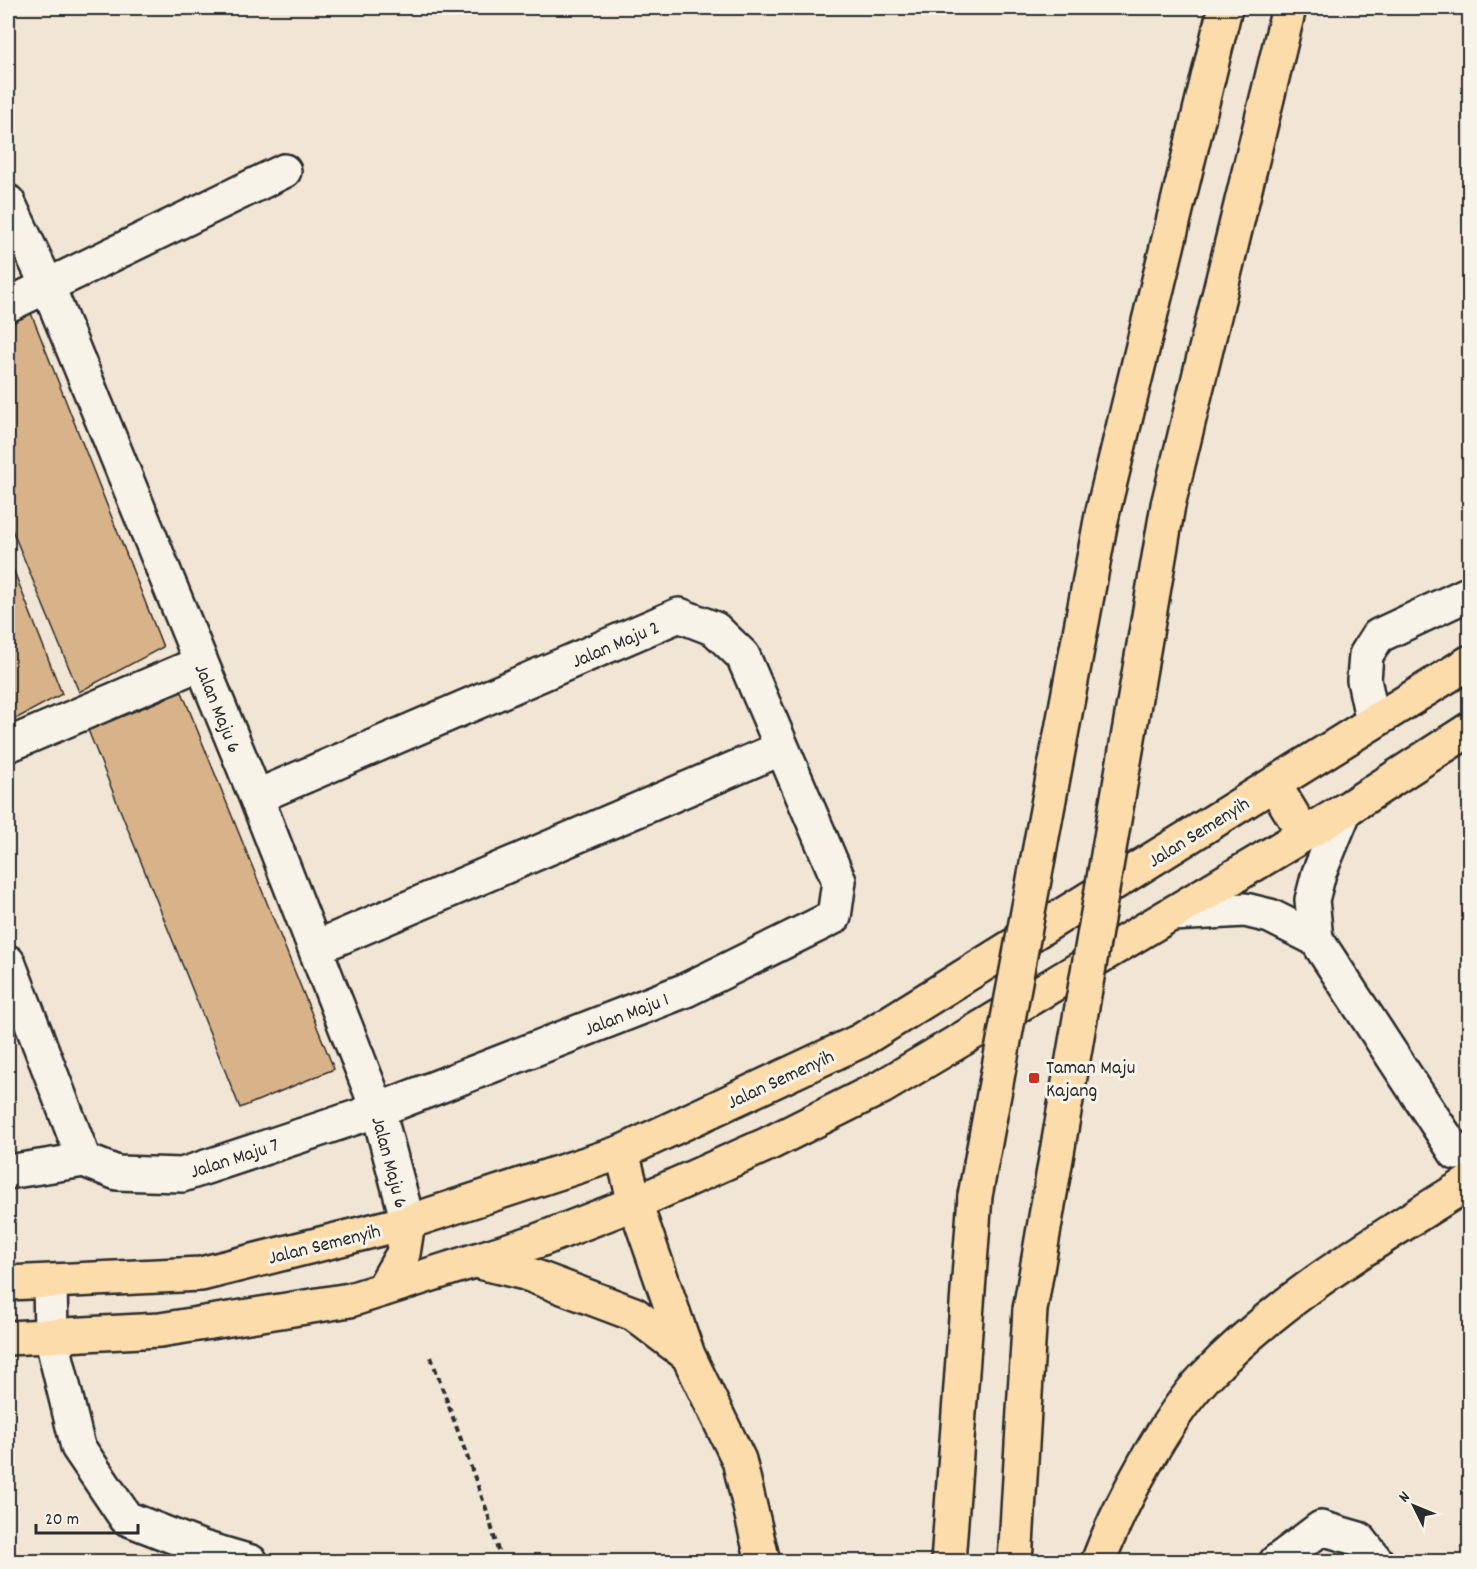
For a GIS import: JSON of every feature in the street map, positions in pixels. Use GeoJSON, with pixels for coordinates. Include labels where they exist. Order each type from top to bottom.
{"type":"FeatureCollection","features":[{"type":"Feature","properties":{"kind":"main road"},"geometry":{"type":"LineString","coordinates":[[948,1562],[975,1196],[1102,514],[1225,8]]}},
{"type":"Feature","properties":{"kind":"main road"},"geometry":{"type":"LineString","coordinates":[[1015,1562],[1030,1310],[1168,505],[1289,8]]}},
{"type":"Feature","properties":{"kind":"main road","name":"Jalan Semenyih"},"geometry":{"type":"LineString","coordinates":[[8,1283],[201,1274],[408,1222],[622,1152],[860,1041],[1470,662]]}},
{"type":"Feature","properties":{"kind":"main road"},"geometry":{"type":"LineString","coordinates":[[8,1338],[160,1330],[350,1300],[465,1264],[635,1203],[768,1144],[882,1088],[1345,810],[1470,729]]}},
{"type":"Feature","properties":{"kind":"main road"},"geometry":{"type":"LineString","coordinates":[[1274,784],[1304,834]]}},
{"type":"Feature","properties":{"kind":"main road"},"geometry":{"type":"LineString","coordinates":[[622,1152],[635,1203],[688,1354],[739,1460],[762,1562]]}},
{"type":"Feature","properties":{"kind":"main road"},"geometry":{"type":"LineString","coordinates":[[1098,1562],[1111,1526],[1171,1422],[1204,1378],[1260,1324],[1372,1244],[1470,1182]]}},
{"type":"Feature","properties":{"kind":"main road"},"geometry":{"type":"LineString","coordinates":[[408,1222],[429,1246],[465,1264],[525,1273],[634,1314],[688,1354]]}},
{"type":"Feature","properties":{"kind":"main road"},"geometry":{"type":"LineString","coordinates":[[382,1290],[403,1254],[408,1222]]}},
{"type":"Feature","properties":{"kind":"street"},"geometry":{"type":"LineString","coordinates":[[8,305],[284,171]]}},
{"type":"Feature","properties":{"kind":"street","name":"Jalan Maju 6"},"geometry":{"type":"LineString","coordinates":[[8,202],[48,287],[256,797],[378,1110],[408,1222]]}},
{"type":"Feature","properties":{"kind":"street"},"geometry":{"type":"LineString","coordinates":[[1373,722],[1364,680],[1366,655],[1378,636],[1470,593]]}},
{"type":"Feature","properties":{"kind":"street","name":"Jalan Maju 2"},"geometry":{"type":"LineString","coordinates":[[256,797],[679,615],[716,629],[743,656],[838,881]]}},
{"type":"Feature","properties":{"kind":"street"},"geometry":{"type":"LineString","coordinates":[[8,745],[201,663]]}},
{"type":"Feature","properties":{"kind":"street"},"geometry":{"type":"LineString","coordinates":[[315,948],[782,748]]}},
{"type":"Feature","properties":{"kind":"street"},"geometry":{"type":"LineString","coordinates":[[1345,810],[1319,873],[1312,900],[1316,939],[1456,1153]]}},
{"type":"Feature","properties":{"kind":"street","name":"Jalan Maju 1"},"geometry":{"type":"LineString","coordinates":[[378,1110],[686,990],[834,917],[838,881]]}},
{"type":"Feature","properties":{"kind":"street"},"geometry":{"type":"LineString","coordinates":[[1172,914],[1245,910],[1270,916],[1316,939]]}},
{"type":"Feature","properties":{"kind":"street"},"geometry":{"type":"LineString","coordinates":[[8,962],[84,1160],[8,1172]]}},
{"type":"Feature","properties":{"kind":"street","name":"Jalan Maju 7"},"geometry":{"type":"LineString","coordinates":[[84,1160],[117,1173],[182,1175],[378,1110]]}},
{"type":"Feature","properties":{"kind":"street"},"geometry":{"type":"LineString","coordinates":[[50,1282],[51,1336],[78,1447],[126,1518],[204,1548],[251,1562]]}},
{"type":"Feature","properties":{"kind":"street"},"geometry":{"type":"LineString","coordinates":[[1276,1562],[1321,1528],[1359,1539],[1377,1562]]}},
{"type":"Feature","properties":{"kind":"path"},"geometry":{"type":"LineString","coordinates":[[431,1357],[488,1514],[501,1562]]}},
{"type":"Feature","properties":{"kind":"building"},"geometry":{"type":"Polygon","coordinates":[[[31,313],[163,647],[79,692],[8,520],[8,323],[31,313]]]}},
{"type":"Feature","properties":{"kind":"building"},"geometry":{"type":"Polygon","coordinates":[[[8,556],[62,694],[8,723],[8,556]]]}},
{"type":"Feature","properties":{"kind":"building"},"geometry":{"type":"Polygon","coordinates":[[[182,692],[334,1069],[240,1108],[88,730],[182,692]]]}},
{"type":"Feature","properties":{"kind":"place","name":"Taman Maju Kajang"},"geometry":{"type":"Point","coordinates":[1034,1078]}}]}
